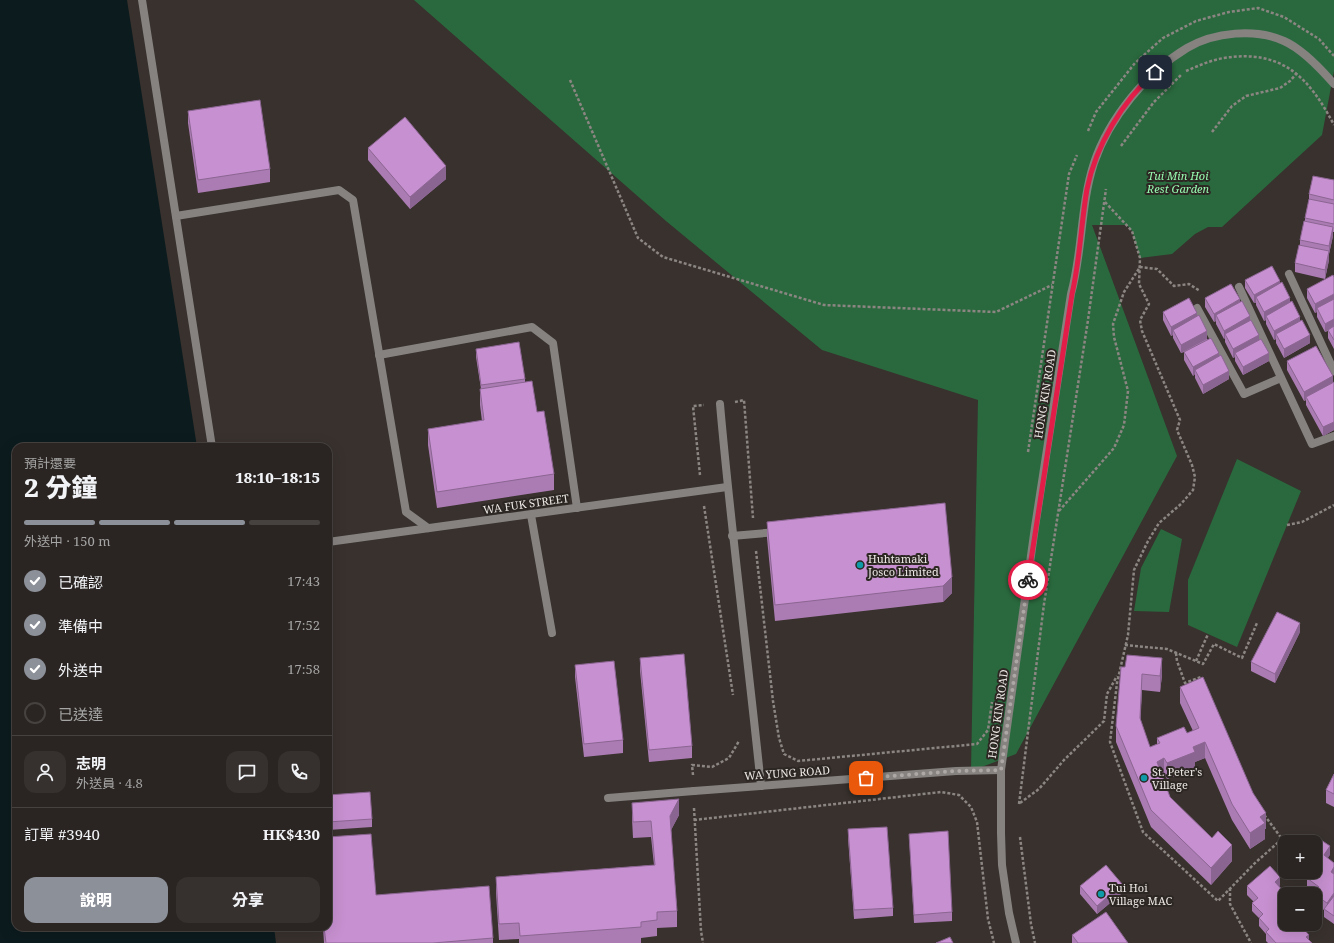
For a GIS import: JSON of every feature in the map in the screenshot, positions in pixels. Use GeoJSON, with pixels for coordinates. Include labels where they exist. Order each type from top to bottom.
{"type":"FeatureCollection","features":[{"type":"Feature","properties":{"kind":"street"},"geometry":{"type":"LineString","coordinates":[[142,0],[211,443]]}},
{"type":"Feature","properties":{"kind":"street","name":"HONG KIN ROAD"},"geometry":{"type":"LineString","coordinates":[[1016,943],[1008,907],[1002,864],[1001,770],[1036,527],[1076,275],[1087,188],[1095,162],[1107,135],[1123,108],[1145,82],[1166,63],[1188,47],[1211,38],[1235,33],[1262,34],[1284,41],[1297,49],[1320,68],[1334,84]]}},
{"type":"Feature","properties":{"kind":"street"},"geometry":{"type":"LineString","coordinates":[[176,216],[339,190],[353,200],[406,512],[428,528]]}},
{"type":"Feature","properties":{"kind":"street"},"geometry":{"type":"LineString","coordinates":[[1289,274],[1334,371]]}},
{"type":"Feature","properties":{"kind":"street"},"geometry":{"type":"LineString","coordinates":[[1239,287],[1312,444],[1334,436]]}},
{"type":"Feature","properties":{"kind":"street"},"geometry":{"type":"LineString","coordinates":[[1197,308],[1244,394],[1281,378]]}},
{"type":"Feature","properties":{"kind":"street"},"geometry":{"type":"LineString","coordinates":[[379,355],[532,327],[553,343],[576,508]]}},
{"type":"Feature","properties":{"kind":"street"},"geometry":{"type":"LineString","coordinates":[[720,404],[732,536],[753,704],[761,786]]}},
{"type":"Feature","properties":{"kind":"street","name":"WA FUK STREET"},"geometry":{"type":"LineString","coordinates":[[332,541],[727,487]]}},
{"type":"Feature","properties":{"kind":"street"},"geometry":{"type":"LineString","coordinates":[[531,515],[552,633]]}},
{"type":"Feature","properties":{"kind":"street"},"geometry":{"type":"LineString","coordinates":[[732,536],[784,531]]}},
{"type":"Feature","properties":{"kind":"street","name":"WA YUNG ROAD"},"geometry":{"type":"LineString","coordinates":[[608,798],[956,771],[1001,770]]}},
{"type":"Feature","properties":{"kind":"path"},"geometry":{"type":"LineString","coordinates":[[1118,150],[1154,102],[1184,71],[1222,58],[1256,55],[1280,64],[1297,73],[1323,104],[1334,125]]}},
{"type":"Feature","properties":{"kind":"path"},"geometry":{"type":"LineString","coordinates":[[1212,132],[1232,106],[1246,96],[1280,88],[1290,82],[1297,73]]}},
{"type":"Feature","properties":{"kind":"path"},"geometry":{"type":"LineString","coordinates":[[570,80],[638,238],[663,257],[824,305],[996,312],[1052,285]]}},
{"type":"Feature","properties":{"kind":"path"},"geometry":{"type":"LineString","coordinates":[[1019,809],[1044,604],[1087,328],[1106,188]]}},
{"type":"Feature","properties":{"kind":"path"},"geometry":{"type":"LineString","coordinates":[[1105,202],[1132,231],[1140,258],[1139,284],[1149,304],[1140,320],[1142,331],[1180,420],[1176,430],[1192,465],[1194,477],[1193,490],[1181,504],[1159,523],[1148,541],[1134,570],[1128,635],[1118,673],[1110,742],[1144,832],[1218,901],[1255,863],[1282,839],[1261,811]]}},
{"type":"Feature","properties":{"kind":"path"},"geometry":{"type":"LineString","coordinates":[[1140,267],[1157,269],[1174,286],[1189,284],[1206,294]]}},
{"type":"Feature","properties":{"kind":"path"},"geometry":{"type":"LineString","coordinates":[[1059,511],[1114,448],[1124,425],[1128,391],[1114,337],[1113,324],[1124,292],[1140,267]]}},
{"type":"Feature","properties":{"kind":"path"},"geometry":{"type":"LineString","coordinates":[[734,702],[702,491],[693,406],[744,400],[754,534],[773,701],[779,738],[784,754],[798,761],[977,744]]}},
{"type":"Feature","properties":{"kind":"path"},"geometry":{"type":"LineString","coordinates":[[1287,525],[1302,522],[1334,505]]}},
{"type":"Feature","properties":{"kind":"path"},"geometry":{"type":"LineString","coordinates":[[1125,645],[1167,649],[1203,664],[1214,644],[1242,658],[1257,623]]}},
{"type":"Feature","properties":{"kind":"path"},"geometry":{"type":"LineString","coordinates":[[1196,661],[1208,634]]}},
{"type":"Feature","properties":{"kind":"path"},"geometry":{"type":"LineString","coordinates":[[1176,653],[1177,661],[1185,683],[1201,677],[1205,687]]}},
{"type":"Feature","properties":{"kind":"path"},"geometry":{"type":"LineString","coordinates":[[1020,803],[1039,789],[1064,760],[1104,721],[1107,694],[1118,673]]}},
{"type":"Feature","properties":{"kind":"path"},"geometry":{"type":"LineString","coordinates":[[703,943],[694,820],[692,765],[712,767],[729,758],[740,741]]}},
{"type":"Feature","properties":{"kind":"path"},"geometry":{"type":"LineString","coordinates":[[694,820],[941,792],[958,795],[970,807],[977,822],[988,919],[994,943]]}},
{"type":"Feature","properties":{"kind":"path"},"geometry":{"type":"LineString","coordinates":[[1019,830],[1031,924],[1035,943]]}},
{"type":"Feature","properties":{"kind":"path"},"geometry":{"type":"LineString","coordinates":[[1230,888],[1230,904],[1251,943]]}},
{"type":"Feature","properties":{"kind":"green space","name":"Tui Min Hoi Rest Garden"},"geometry":{"type":"Polygon","coordinates":[[[414,0],[1334,0],[1334,71],[1322,135],[1222,227],[1208,227],[1195,234],[1172,254],[1140,258],[1132,231],[1127,225],[1092,225],[1177,456],[1016,754],[971,771],[978,400],[822,350],[666,221],[414,0]]]}},
{"type":"Feature","properties":{"kind":"green space"},"geometry":{"type":"Polygon","coordinates":[[[1237,459],[1301,491],[1237,647],[1188,625],[1188,580],[1237,459]]]}},
{"type":"Feature","properties":{"kind":"green space"},"geometry":{"type":"Polygon","coordinates":[[[1161,529],[1182,539],[1169,612],[1134,611],[1141,568],[1161,529]]]}},
{"type":"Feature","properties":{"kind":"shaded area"},"geometry":{"type":"Polygon","coordinates":[[[0,0],[127,0],[196,443],[12,443],[12,931],[274,931],[276,943],[0,943],[0,0]]]}},
{"type":"Feature","properties":{"kind":"building"},"geometry":{"type":"Polygon","coordinates":[[[260,100],[270,169],[198,180],[188,111],[260,100]]]}},
{"type":"Feature","properties":{"kind":"building"},"geometry":{"type":"Polygon","coordinates":[[[405,117],[446,166],[410,197],[368,148],[405,117]]]}},
{"type":"Feature","properties":{"kind":"building"},"geometry":{"type":"Polygon","coordinates":[[[1313,176],[1334,180],[1334,200],[1309,194],[1313,176]]]}},
{"type":"Feature","properties":{"kind":"building"},"geometry":{"type":"Polygon","coordinates":[[[1309,199],[1334,204],[1334,224],[1305,218],[1309,199]]]}},
{"type":"Feature","properties":{"kind":"building"},"geometry":{"type":"Polygon","coordinates":[[[1304,221],[1333,227],[1329,246],[1300,240],[1304,221]]]}},
{"type":"Feature","properties":{"kind":"building"},"geometry":{"type":"Polygon","coordinates":[[[1299,245],[1329,251],[1325,270],[1295,263],[1299,245]]]}},
{"type":"Feature","properties":{"kind":"building"},"geometry":{"type":"Polygon","coordinates":[[[1272,266],[1280,281],[1254,295],[1245,280],[1272,266]]]}},
{"type":"Feature","properties":{"kind":"building"},"geometry":{"type":"Polygon","coordinates":[[[1333,275],[1334,294],[1315,304],[1307,289],[1333,275]]]}},
{"type":"Feature","properties":{"kind":"building"},"geometry":{"type":"Polygon","coordinates":[[[1282,282],[1290,298],[1264,312],[1256,297],[1282,282]]]}},
{"type":"Feature","properties":{"kind":"building"},"geometry":{"type":"Polygon","coordinates":[[[1231,284],[1240,299],[1214,314],[1205,298],[1231,284]]]}},
{"type":"Feature","properties":{"kind":"building"},"geometry":{"type":"Polygon","coordinates":[[[1189,298],[1197,313],[1171,327],[1163,312],[1189,298]]]}},
{"type":"Feature","properties":{"kind":"building"},"geometry":{"type":"Polygon","coordinates":[[[1334,299],[1334,319],[1325,324],[1317,308],[1334,299]]]}},
{"type":"Feature","properties":{"kind":"building"},"geometry":{"type":"Polygon","coordinates":[[[1242,301],[1250,316],[1224,331],[1216,315],[1242,301]]]}},
{"type":"Feature","properties":{"kind":"building"},"geometry":{"type":"Polygon","coordinates":[[[1292,301],[1300,317],[1274,331],[1266,316],[1292,301]]]}},
{"type":"Feature","properties":{"kind":"building"},"geometry":{"type":"Polygon","coordinates":[[[1199,315],[1207,331],[1181,345],[1173,330],[1199,315]]]}},
{"type":"Feature","properties":{"kind":"building"},"geometry":{"type":"Polygon","coordinates":[[[1251,320],[1259,335],[1233,349],[1225,334],[1251,320]]]}},
{"type":"Feature","properties":{"kind":"building"},"geometry":{"type":"Polygon","coordinates":[[[1302,320],[1310,335],[1284,349],[1276,334],[1302,320]]]}},
{"type":"Feature","properties":{"kind":"building"},"geometry":{"type":"Polygon","coordinates":[[[1334,326],[1334,340],[1328,330],[1334,326]]]}},
{"type":"Feature","properties":{"kind":"building"},"geometry":{"type":"Polygon","coordinates":[[[1211,338],[1219,353],[1193,367],[1184,352],[1211,338]]]}},
{"type":"Feature","properties":{"kind":"building"},"geometry":{"type":"Polygon","coordinates":[[[1261,339],[1269,353],[1243,367],[1235,353],[1261,339]]]}},
{"type":"Feature","properties":{"kind":"building"},"geometry":{"type":"Polygon","coordinates":[[[519,342],[525,379],[481,385],[476,349],[519,342]]]}},
{"type":"Feature","properties":{"kind":"building"},"geometry":{"type":"Polygon","coordinates":[[[1316,346],[1333,376],[1304,392],[1287,361],[1316,346]]]}},
{"type":"Feature","properties":{"kind":"building"},"geometry":{"type":"Polygon","coordinates":[[[1221,355],[1229,371],[1203,385],[1195,370],[1221,355]]]}},
{"type":"Feature","properties":{"kind":"building"},"geometry":{"type":"Polygon","coordinates":[[[532,381],[537,412],[544,411],[554,474],[437,492],[428,429],[484,420],[480,389],[532,381]]]}},
{"type":"Feature","properties":{"kind":"building"},"geometry":{"type":"Polygon","coordinates":[[[1334,382],[1334,422],[1323,427],[1306,397],[1334,382]]]}},
{"type":"Feature","properties":{"kind":"building","name":"Huhtamaki Josco Limited"},"geometry":{"type":"Polygon","coordinates":[[[945,503],[952,577],[943,586],[775,605],[767,522],[945,503]]]}},
{"type":"Feature","properties":{"kind":"building"},"geometry":{"type":"Polygon","coordinates":[[[1277,612],[1300,623],[1275,674],[1251,662],[1277,612]]]}},
{"type":"Feature","properties":{"kind":"building"},"geometry":{"type":"Polygon","coordinates":[[[684,654],[692,746],[649,750],[640,658],[684,654]]]}},
{"type":"Feature","properties":{"kind":"building","name":"St. Peter's Village"},"geometry":{"type":"Polygon","coordinates":[[[1127,655],[1162,658],[1160,676],[1142,674],[1140,718],[1150,747],[1160,743],[1157,738],[1184,727],[1187,733],[1199,728],[1180,687],[1203,677],[1253,793],[1266,813],[1260,817],[1265,823],[1250,833],[1232,804],[1205,742],[1193,747],[1195,752],[1167,763],[1164,758],[1157,762],[1170,797],[1212,838],[1218,831],[1232,845],[1211,868],[1151,810],[1116,726],[1121,667],[1125,667],[1127,655]]]}},
{"type":"Feature","properties":{"kind":"building"},"geometry":{"type":"Polygon","coordinates":[[[614,661],[623,740],[584,744],[575,665],[614,661]]]}},
{"type":"Feature","properties":{"kind":"building"},"geometry":{"type":"Polygon","coordinates":[[[1334,774],[1334,794],[1326,790],[1334,774]]]}},
{"type":"Feature","properties":{"kind":"building"},"geometry":{"type":"Polygon","coordinates":[[[370,792],[372,819],[332,822],[332,795],[370,792]]]}},
{"type":"Feature","properties":{"kind":"building"},"geometry":{"type":"Polygon","coordinates":[[[679,799],[670,816],[677,911],[657,912],[657,920],[641,922],[641,927],[520,936],[519,923],[499,924],[496,877],[655,865],[651,821],[633,822],[632,803],[679,799]]]}},
{"type":"Feature","properties":{"kind":"building"},"geometry":{"type":"Polygon","coordinates":[[[887,827],[893,908],[854,910],[848,829],[887,827]]]}},
{"type":"Feature","properties":{"kind":"building"},"geometry":{"type":"Polygon","coordinates":[[[948,831],[952,912],[914,915],[909,834],[948,831]]]}},
{"type":"Feature","properties":{"kind":"building"},"geometry":{"type":"Polygon","coordinates":[[[371,834],[376,895],[489,886],[493,938],[433,943],[326,943],[324,931],[332,931],[332,837],[371,834]]]}},
{"type":"Feature","properties":{"kind":"building"},"geometry":{"type":"Polygon","coordinates":[[[1322,841],[1330,846],[1324,855],[1334,863],[1334,867],[1331,872],[1334,874],[1334,893],[1327,903],[1322,900],[1322,887],[1319,887],[1308,879],[1322,879],[1322,841]]]}},
{"type":"Feature","properties":{"kind":"building","name":"Tui Hoi Village MAC"},"geometry":{"type":"Polygon","coordinates":[[[1106,865],[1122,884],[1097,906],[1080,886],[1106,865]]]}},
{"type":"Feature","properties":{"kind":"building"},"geometry":{"type":"Polygon","coordinates":[[[1270,866],[1278,875],[1278,879],[1275,882],[1280,887],[1278,887],[1278,931],[1305,931],[1309,935],[1306,937],[1312,943],[1276,943],[1266,932],[1269,929],[1259,918],[1263,914],[1252,903],[1258,898],[1247,886],[1270,866]]]}},
{"type":"Feature","properties":{"kind":"building"},"geometry":{"type":"Polygon","coordinates":[[[1334,896],[1334,916],[1324,909],[1334,896]]]}},
{"type":"Feature","properties":{"kind":"building"},"geometry":{"type":"Polygon","coordinates":[[[1106,912],[1128,943],[1078,943],[1072,935],[1106,912]]]}},
{"type":"Feature","properties":{"kind":"building"},"geometry":{"type":"Polygon","coordinates":[[[950,937],[953,943],[936,943],[950,937]]]}},
{"type":"Feature","properties":{"kind":"way so far"},"geometry":{"type":"LineString","coordinates":[[866,778],[956,771],[1001,770],[1028,580]]}},
{"type":"Feature","properties":{"kind":"place","name":"Huhtamaki Josco Limited"},"geometry":{"type":"Point","coordinates":[860,565]}},
{"type":"Feature","properties":{"kind":"place","name":"St. Peter's Village"},"geometry":{"type":"Point","coordinates":[1144,778]}},
{"type":"Feature","properties":{"kind":"place","name":"Tui Hoi Village MAC"},"geometry":{"type":"Point","coordinates":[1101,894]}},
{"type":"Feature","properties":{"kind":"route"},"geometry":{"type":"LineString","coordinates":[[1028,580],[1076,275],[1087,188],[1095,162],[1107,135],[1123,108],[1155,72]]}}]}
